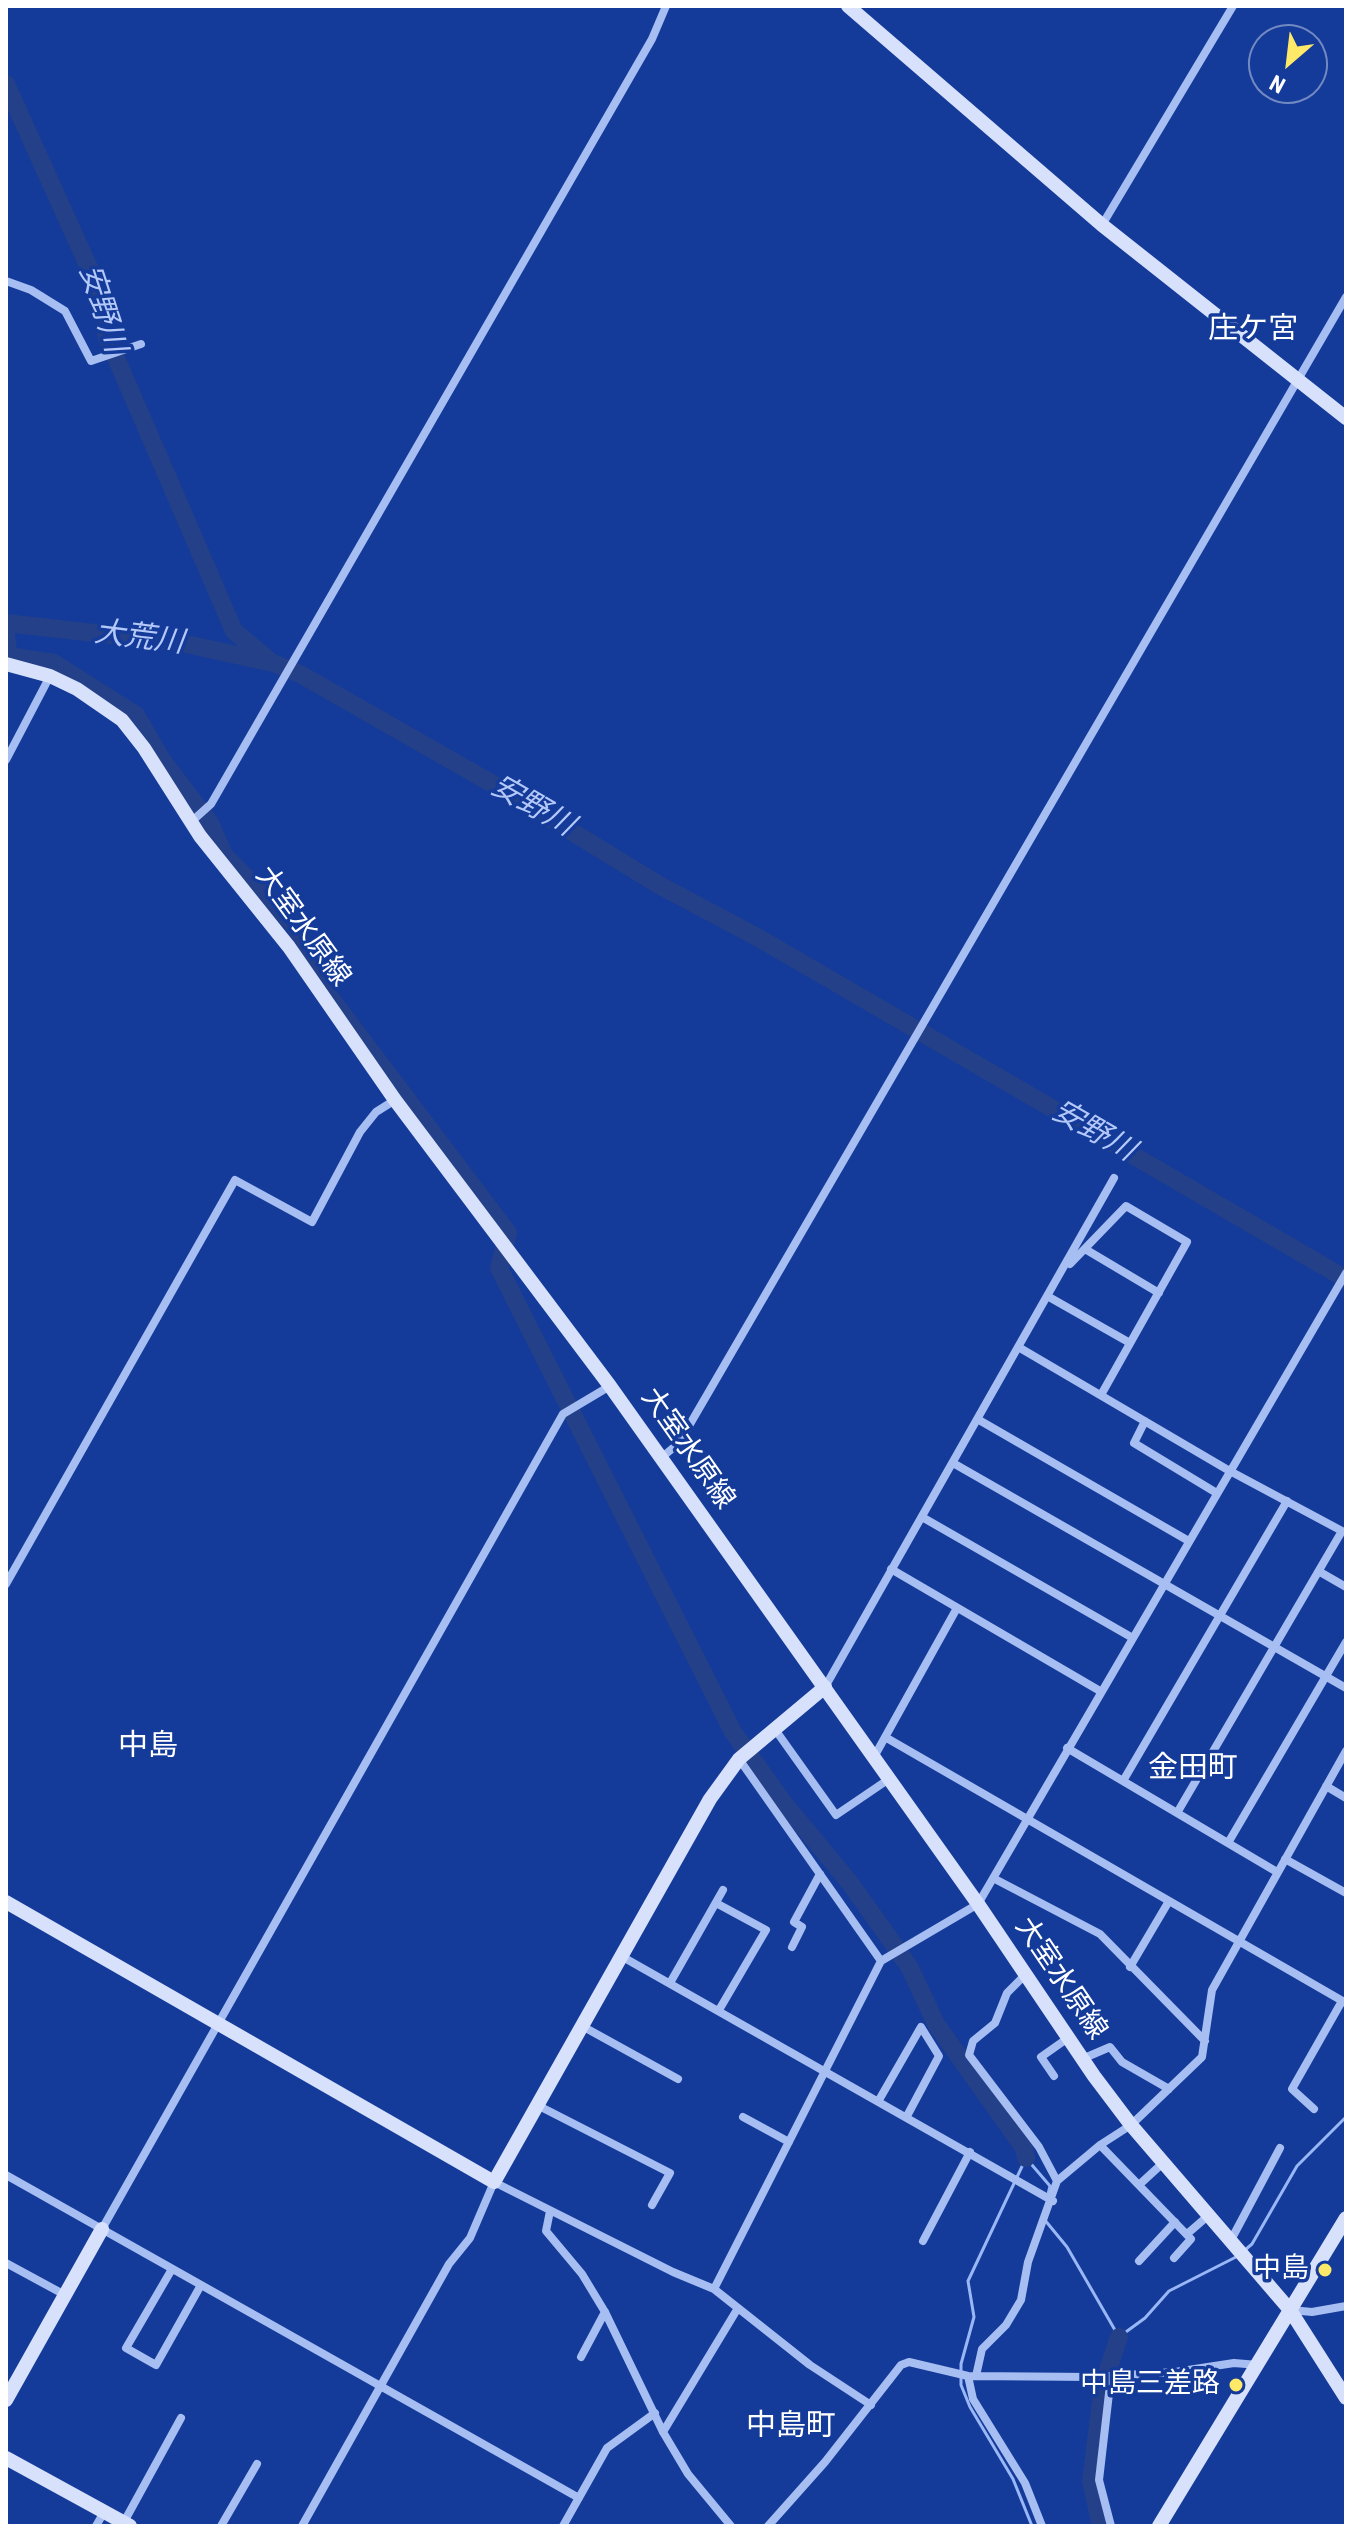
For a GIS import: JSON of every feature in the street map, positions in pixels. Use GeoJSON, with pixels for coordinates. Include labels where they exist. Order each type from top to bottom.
{"type":"FeatureCollection","features":[{"type":"Feature","properties":{"kind":"main road"},"geometry":{"type":"LineString","coordinates":[[848,6],[1102,225],[1346,418]]}},
{"type":"Feature","properties":{"kind":"main road","name":"大室水原線"},"geometry":{"type":"LineString","coordinates":[[6,664],[50,676],[77,689],[122,720],[289,947],[395,1100],[610,1386],[978,1904],[1082,2059],[1131,2125],[1290,2310],[1346,2398]]}},
{"type":"Feature","properties":{"kind":"main road"},"geometry":{"type":"LineString","coordinates":[[6,1902],[494,2182],[710,1799],[739,1759],[825,1687]]}},
{"type":"Feature","properties":{"kind":"main road"},"geometry":{"type":"LineString","coordinates":[[1159,2526],[1346,2218]]}},
{"type":"Feature","properties":{"kind":"main road"},"geometry":{"type":"LineString","coordinates":[[6,2400],[102,2229]]}},
{"type":"Feature","properties":{"kind":"main road"},"geometry":{"type":"LineString","coordinates":[[6,2458],[127,2524]]}},
{"type":"Feature","properties":{"kind":"street"},"geometry":{"type":"LineString","coordinates":[[194,820],[206,809],[277,689],[652,39],[666,6]]}},
{"type":"Feature","properties":{"kind":"street"},"geometry":{"type":"LineString","coordinates":[[1102,225],[1233,6]]}},
{"type":"Feature","properties":{"kind":"street"},"geometry":{"type":"LineString","coordinates":[[6,281],[31,290],[65,311],[91,361],[137,345]]}},
{"type":"Feature","properties":{"kind":"street"},"geometry":{"type":"LineString","coordinates":[[661,1458],[679,1443],[1346,297]]}},
{"type":"Feature","properties":{"kind":"street"},"geometry":{"type":"LineString","coordinates":[[6,760],[50,676]]}},
{"type":"Feature","properties":{"kind":"street"},"geometry":{"type":"LineString","coordinates":[[6,1584],[235,1180],[312,1222],[360,1132],[376,1112],[395,1100]]}},
{"type":"Feature","properties":{"kind":"street"},"geometry":{"type":"LineString","coordinates":[[825,1687],[1114,1178]]}},
{"type":"Feature","properties":{"kind":"street"},"geometry":{"type":"LineString","coordinates":[[1062,1273],[1126,1206],[1187,1242],[1101,1395]]}},
{"type":"Feature","properties":{"kind":"street"},"geometry":{"type":"LineString","coordinates":[[1085,1249],[1159,1293]]}},
{"type":"Feature","properties":{"kind":"street"},"geometry":{"type":"LineString","coordinates":[[714,2289],[881,1961],[978,1904],[1187,1540],[1346,1273]]}},
{"type":"Feature","properties":{"kind":"street"},"geometry":{"type":"LineString","coordinates":[[1049,1297],[1130,1343]]}},
{"type":"Feature","properties":{"kind":"street"},"geometry":{"type":"LineString","coordinates":[[1020,1348],[1228,1470],[1342,1531],[1177,1813]]}},
{"type":"Feature","properties":{"kind":"street"},"geometry":{"type":"LineString","coordinates":[[102,2229],[221,2024],[563,1414],[610,1386]]}},
{"type":"Feature","properties":{"kind":"street"},"geometry":{"type":"LineString","coordinates":[[979,1420],[1187,1540]]}},
{"type":"Feature","properties":{"kind":"street"},"geometry":{"type":"LineString","coordinates":[[1145,1421],[1134,1443],[1215,1492]]}},
{"type":"Feature","properties":{"kind":"street"},"geometry":{"type":"LineString","coordinates":[[953,1463],[1346,1688]]}},
{"type":"Feature","properties":{"kind":"street"},"geometry":{"type":"LineString","coordinates":[[1123,1781],[1287,1501]]}},
{"type":"Feature","properties":{"kind":"street"},"geometry":{"type":"LineString","coordinates":[[922,1517],[1131,1637]]}},
{"type":"Feature","properties":{"kind":"street"},"geometry":{"type":"LineString","coordinates":[[891,1569],[1100,1691]]}},
{"type":"Feature","properties":{"kind":"street"},"geometry":{"type":"LineString","coordinates":[[1320,1572],[1346,1587]]}},
{"type":"Feature","properties":{"kind":"street"},"geometry":{"type":"LineString","coordinates":[[874,1757],[957,1608]]}},
{"type":"Feature","properties":{"kind":"street"},"geometry":{"type":"LineString","coordinates":[[1228,1843],[1346,1642]]}},
{"type":"Feature","properties":{"kind":"street"},"geometry":{"type":"LineString","coordinates":[[774,1727],[836,1815],[889,1779]]}},
{"type":"Feature","properties":{"kind":"street"},"geometry":{"type":"LineString","coordinates":[[885,1737],[1344,2002],[1292,2089],[1314,2109]]}},
{"type":"Feature","properties":{"kind":"street"},"geometry":{"type":"LineString","coordinates":[[1067,1748],[1277,1872]]}},
{"type":"Feature","properties":{"kind":"street"},"geometry":{"type":"LineString","coordinates":[[1042,2526],[1025,2483],[973,2399],[972,2376],[982,2349],[1006,2325],[1021,2300],[1028,2262],[1053,2201],[1057,2181],[1100,2145],[1131,2125],[1202,2057],[1212,1990],[1346,1751]]}},
{"type":"Feature","properties":{"kind":"street"},"geometry":{"type":"LineString","coordinates":[[739,1759],[881,1961]]}},
{"type":"Feature","properties":{"kind":"street"},"geometry":{"type":"LineString","coordinates":[[1326,1786],[1346,1798]]}},
{"type":"Feature","properties":{"kind":"street"},"geometry":{"type":"LineString","coordinates":[[1285,1859],[1346,1893]]}},
{"type":"Feature","properties":{"kind":"street"},"geometry":{"type":"LineString","coordinates":[[792,1947],[802,1927],[794,1922],[820,1874]]}},
{"type":"Feature","properties":{"kind":"street"},"geometry":{"type":"LineString","coordinates":[[993,1878],[1100,1934],[1205,2041]]}},
{"type":"Feature","properties":{"kind":"street"},"geometry":{"type":"LineString","coordinates":[[670,1983],[723,1890]]}},
{"type":"Feature","properties":{"kind":"street"},"geometry":{"type":"LineString","coordinates":[[1130,1967],[1169,1901]]}},
{"type":"Feature","properties":{"kind":"street"},"geometry":{"type":"LineString","coordinates":[[716,1903],[766,1930],[719,2010]]}},
{"type":"Feature","properties":{"kind":"street"},"geometry":{"type":"LineString","coordinates":[[621,1956],[826,2069],[1053,2201]]}},
{"type":"Feature","properties":{"kind":"street"},"geometry":{"type":"LineString","coordinates":[[1025,1975],[1007,1993],[995,2023],[973,2041],[969,2055],[1025,2133],[1039,2147],[1057,2181]]}},
{"type":"Feature","properties":{"kind":"street"},"geometry":{"type":"LineString","coordinates":[[582,2026],[678,2079]]}},
{"type":"Feature","properties":{"kind":"street"},"geometry":{"type":"LineString","coordinates":[[879,2100],[921,2027],[939,2056],[907,2116]]}},
{"type":"Feature","properties":{"kind":"street"},"geometry":{"type":"LineString","coordinates":[[1054,2076],[1041,2057],[1068,2038]]}},
{"type":"Feature","properties":{"kind":"street"},"geometry":{"type":"LineString","coordinates":[[1082,2059],[1110,2047],[1122,2062],[1169,2089]]}},
{"type":"Feature","properties":{"kind":"street"},"geometry":{"type":"LineString","coordinates":[[539,2106],[670,2173],[652,2205]]}},
{"type":"Feature","properties":{"kind":"street"},"geometry":{"type":"LineString","coordinates":[[743,2117],[789,2142]]}},
{"type":"Feature","properties":{"kind":"street"},"geometry":{"type":"LineString","coordinates":[[1100,2145],[1191,2239],[1174,2258]]}},
{"type":"Feature","properties":{"kind":"street"},"geometry":{"type":"LineString","coordinates":[[1231,2240],[1280,2148]]}},
{"type":"Feature","properties":{"kind":"street"},"geometry":{"type":"LineString","coordinates":[[923,2241],[970,2152]]}},
{"type":"Feature","properties":{"kind":"street"},"geometry":{"type":"LineString","coordinates":[[1140,2184],[1164,2162]]}},
{"type":"Feature","properties":{"kind":"street"},"geometry":{"type":"LineString","coordinates":[[6,2175],[579,2498]]}},
{"type":"Feature","properties":{"kind":"street"},"geometry":{"type":"LineString","coordinates":[[302,2526],[449,2264],[470,2238],[494,2182],[714,2289],[810,2365],[871,2405]]}},
{"type":"Feature","properties":{"kind":"street"},"geometry":{"type":"LineString","coordinates":[[550,2211],[546,2231],[582,2274],[605,2312],[663,2432],[688,2474],[731,2526]]}},
{"type":"Feature","properties":{"kind":"street"},"geometry":{"type":"LineString","coordinates":[[1187,2234],[1209,2215]]}},
{"type":"Feature","properties":{"kind":"street"},"geometry":{"type":"LineString","coordinates":[[1139,2261],[1175,2222]]}},
{"type":"Feature","properties":{"kind":"street"},"geometry":{"type":"LineString","coordinates":[[6,2263],[65,2295]]}},
{"type":"Feature","properties":{"kind":"street"},"geometry":{"type":"LineString","coordinates":[[172,2269],[126,2348],[156,2365],[201,2285]]}},
{"type":"Feature","properties":{"kind":"street"},"geometry":{"type":"LineString","coordinates":[[1290,2310],[1312,2312],[1346,2306]]}},
{"type":"Feature","properties":{"kind":"street"},"geometry":{"type":"LineString","coordinates":[[663,2432],[738,2308]]}},
{"type":"Feature","properties":{"kind":"street"},"geometry":{"type":"LineString","coordinates":[[581,2357],[605,2312]]}},
{"type":"Feature","properties":{"kind":"street"},"geometry":{"type":"LineString","coordinates":[[768,2526],[901,2365],[909,2362],[972,2376],[1094,2377],[1234,2363],[1258,2365]]}},
{"type":"Feature","properties":{"kind":"street"},"geometry":{"type":"LineString","coordinates":[[1111,2376],[1099,2480],[1111,2526]]}},
{"type":"Feature","properties":{"kind":"street"},"geometry":{"type":"LineString","coordinates":[[563,2526],[607,2448],[655,2413]]}},
{"type":"Feature","properties":{"kind":"street"},"geometry":{"type":"LineString","coordinates":[[127,2524],[181,2418]]}},
{"type":"Feature","properties":{"kind":"street"},"geometry":{"type":"LineString","coordinates":[[221,2526],[257,2464]]}},
{"type":"Feature","properties":{"kind":"street"},"geometry":{"type":"LineString","coordinates":[[96,2526],[104,2512]]}},
{"type":"Feature","properties":{"kind":"waterway","name":"安野川"},"geometry":{"type":"LineString","coordinates":[[6,84],[96,283],[107,337],[234,631],[271,662],[300,674],[512,795],[659,885],[757,937],[1346,1279]]}},
{"type":"Feature","properties":{"kind":"waterway","name":"大荒川"},"geometry":{"type":"LineString","coordinates":[[6,623],[182,643],[268,662]]}},
{"type":"Feature","properties":{"kind":"waterway"},"geometry":{"type":"LineString","coordinates":[[6,636],[9,656],[54,663],[136,715],[162,760],[210,823],[224,855],[295,926],[323,988],[508,1233],[499,1268],[733,1732],[783,1802],[850,1883],[910,1968],[936,2024],[1024,2148],[1026,2158]]}},
{"type":"Feature","properties":{"kind":"waterway"},"geometry":{"type":"LineString","coordinates":[[1245,2250],[1252,2244],[1297,2166],[1346,2117]]}},
{"type":"Feature","properties":{"kind":"waterway"},"geometry":{"type":"LineString","coordinates":[[1032,2526],[1013,2479],[970,2407],[961,2385],[961,2364],[974,2317],[968,2281],[1026,2158],[1050,2186],[1048,2194]]}},
{"type":"Feature","properties":{"kind":"waterway"},"geometry":{"type":"LineString","coordinates":[[1044,2219],[1067,2247],[1119,2337],[1145,2318],[1169,2291],[1236,2257]]}},
{"type":"Feature","properties":{"kind":"waterway"},"geometry":{"type":"LineString","coordinates":[[1101,2526],[1091,2481],[1103,2385],[1119,2337]]}},
{"type":"Feature","properties":{"kind":"place","name":"中島"},"geometry":{"type":"Point","coordinates":[1325,2270]}},
{"type":"Feature","properties":{"kind":"place","name":"中島三差路"},"geometry":{"type":"Point","coordinates":[1236,2385]}},
{"type":"Feature","properties":{"kind":"district","name":"庄ケ宮"},"geometry":{"type":"Point","coordinates":[1253,330]}},
{"type":"Feature","properties":{"kind":"district","name":"中島"},"geometry":{"type":"Point","coordinates":[148,1747]}},
{"type":"Feature","properties":{"kind":"district","name":"金田町"},"geometry":{"type":"Point","coordinates":[1193,1769]}},
{"type":"Feature","properties":{"kind":"district","name":"中島町"},"geometry":{"type":"Point","coordinates":[791,2427]}}]}
